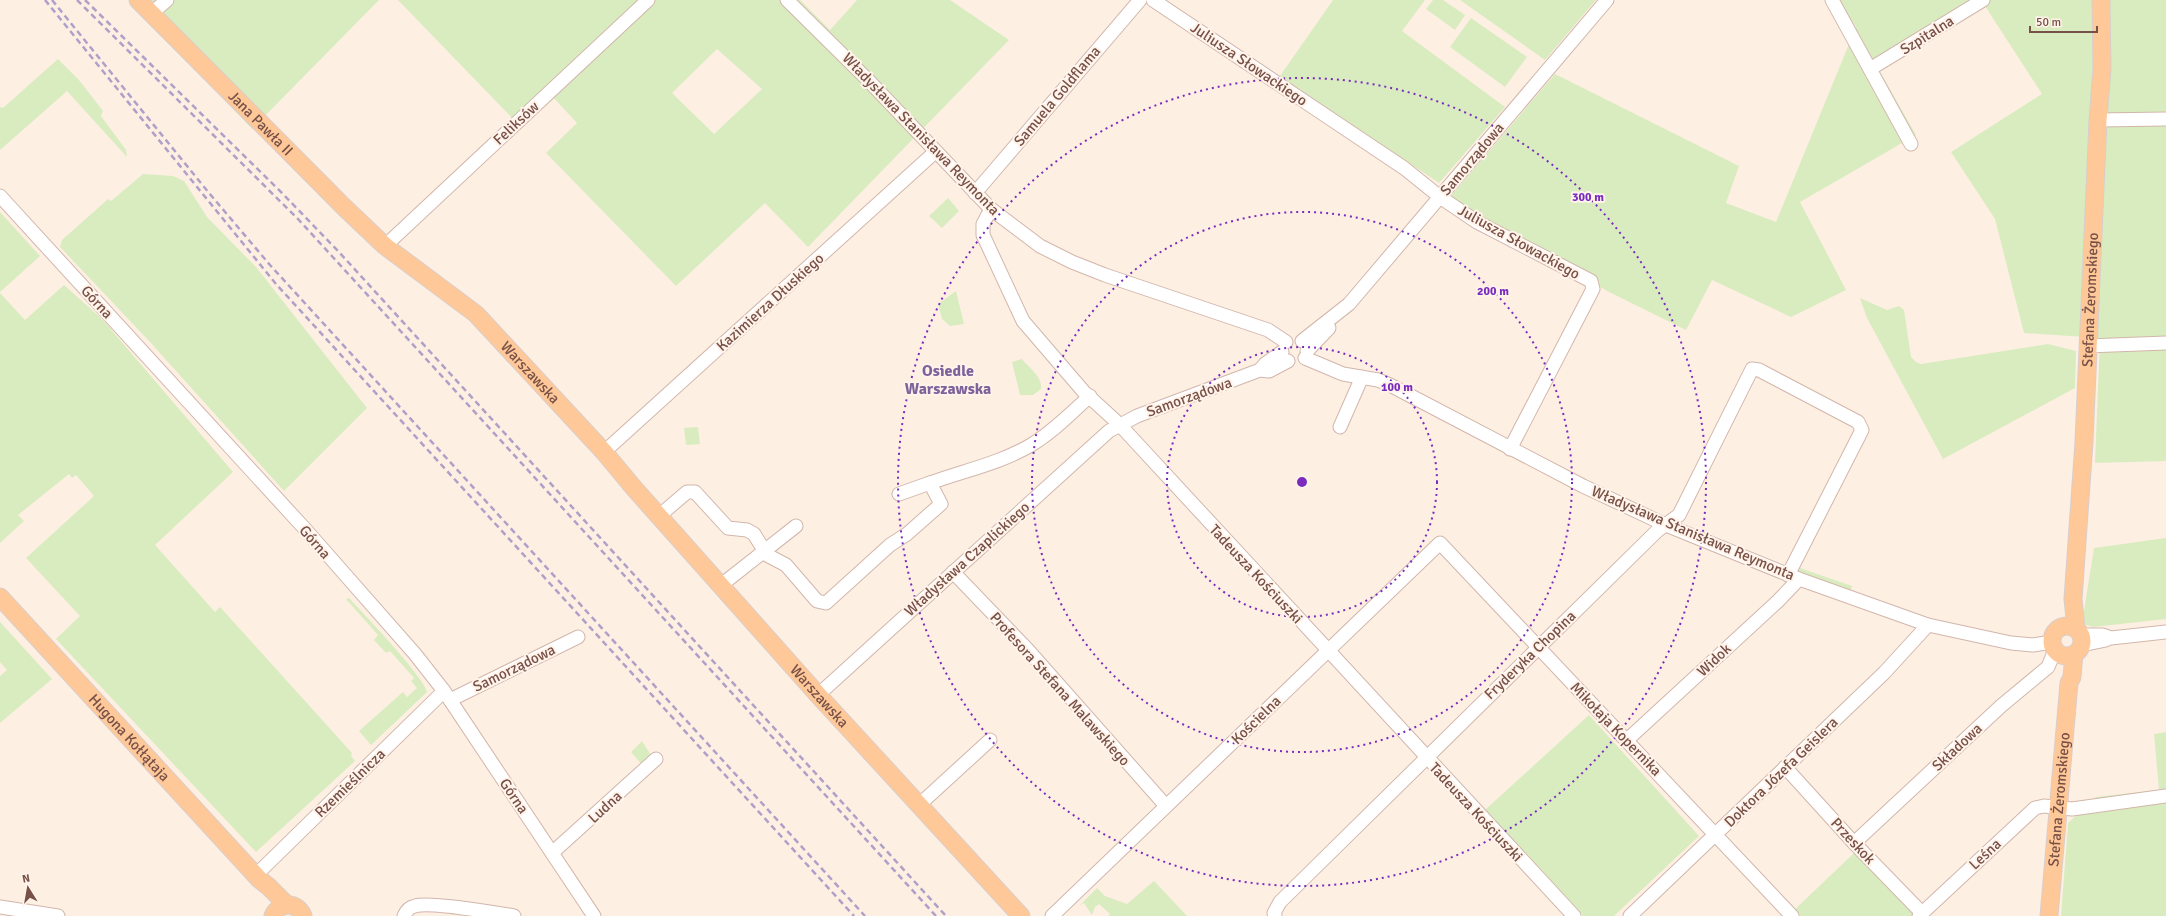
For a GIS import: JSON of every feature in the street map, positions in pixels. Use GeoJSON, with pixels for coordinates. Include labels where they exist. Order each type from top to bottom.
{"type":"FeatureCollection","features":[{"type":"Feature","properties":{"kind":"main road","name":"Jana Pawła II"},"geometry":{"type":"LineString","coordinates":[[138,0],[345,208],[385,246]]}},
{"type":"Feature","properties":{"kind":"main road","name":"Stefana Żeromskiego"},"geometry":{"type":"LineString","coordinates":[[2049,916],[2069,682],[2068,642],[2073,599],[2084,442],[2087,346],[2102,68],[2101,0]]}},
{"type":"Feature","properties":{"kind":"main road","name":"Warszawska"},"geometry":{"type":"LineString","coordinates":[[385,246],[476,314],[604,452],[720,586],[1020,916]]}},
{"type":"Feature","properties":{"kind":"main road","name":"Hugona Kołłątaja"},"geometry":{"type":"LineString","coordinates":[[0,597],[257,877],[278,911]]}},
{"type":"Feature","properties":{"kind":"main road","name":"Warszawska"},"geometry":{"type":"LineString","coordinates":[[1002,896],[1010,916]]}},
{"type":"Feature","properties":{"kind":"main road"},"geometry":{"type":"LineString","coordinates":[[278,911],[297,908],[303,916]]}},
{"type":"Feature","properties":{"kind":"street"},"geometry":{"type":"LineString","coordinates":[[152,13],[167,0]]}},
{"type":"Feature","properties":{"kind":"street","name":"Feliksów"},"geometry":{"type":"LineString","coordinates":[[385,246],[648,0]]}},
{"type":"Feature","properties":{"kind":"street","name":"Władysława Stanisława Reymonta"},"geometry":{"type":"LineString","coordinates":[[787,0],[868,80],[991,209],[1040,246],[1072,262],[1268,330],[1286,352]]}},
{"type":"Feature","properties":{"kind":"street","name":"Samuela Goldflama"},"geometry":{"type":"LineString","coordinates":[[975,193],[1140,0]]}},
{"type":"Feature","properties":{"kind":"street","name":"Juliusza Słowackiego"},"geometry":{"type":"LineString","coordinates":[[1153,0],[1404,168],[1440,197],[1477,222],[1591,281],[1594,289],[1510,449]]}},
{"type":"Feature","properties":{"kind":"street","name":"Samorządowa"},"geometry":{"type":"LineString","coordinates":[[1305,350],[1335,322],[1335,316],[1349,304],[1607,0]]}},
{"type":"Feature","properties":{"kind":"street"},"geometry":{"type":"LineString","coordinates":[[1832,0],[1911,144]]}},
{"type":"Feature","properties":{"kind":"street","name":"Szpitalna"},"geometry":{"type":"LineString","coordinates":[[1870,69],[1983,0]]}},
{"type":"Feature","properties":{"kind":"street"},"geometry":{"type":"LineString","coordinates":[[2098,120],[2166,119]]}},
{"type":"Feature","properties":{"kind":"street","name":"Kazimierza Dłuskiego"},"geometry":{"type":"LineString","coordinates":[[604,452],[935,152]]}},
{"type":"Feature","properties":{"kind":"street","name":"Górna"},"geometry":{"type":"LineString","coordinates":[[0,196],[305,529],[447,695],[594,916]]}},
{"type":"Feature","properties":{"kind":"street","name":"Tadeusza Kościuszki"},"geometry":{"type":"LineString","coordinates":[[991,209],[983,224],[983,235],[1020,317],[1090,396],[1119,424],[1426,758],[1574,916]]}},
{"type":"Feature","properties":{"kind":"street"},"geometry":{"type":"LineString","coordinates":[[1294,339],[1305,350],[1299,363],[1286,352],[1294,339]]}},
{"type":"Feature","properties":{"kind":"street"},"geometry":{"type":"LineString","coordinates":[[2087,346],[2166,343]]}},
{"type":"Feature","properties":{"kind":"street","name":"Władysława Stanisława Reymonta"},"geometry":{"type":"LineString","coordinates":[[1305,350],[1343,374],[1362,377],[1390,385],[1510,449],[1666,525],[1794,577],[1928,625],[2011,643],[2033,645],[2105,641],[2111,638],[2166,632]]}},
{"type":"Feature","properties":{"kind":"street","name":"Samorządowa"},"geometry":{"type":"LineString","coordinates":[[1119,424],[1260,370],[1265,364],[1286,352]]}},
{"type":"Feature","properties":{"kind":"street","name":"Fryderyka Chopina"},"geometry":{"type":"LineString","coordinates":[[1275,916],[1274,913],[1280,902],[1539,647],[1666,525],[1679,515],[1752,369],[1759,370],[1858,422],[1862,430]]}},
{"type":"Feature","properties":{"kind":"street"},"geometry":{"type":"LineString","coordinates":[[1340,427],[1362,377]]}},
{"type":"Feature","properties":{"kind":"street"},"geometry":{"type":"LineString","coordinates":[[899,494],[1030,446],[1054,428],[1090,396]]}},
{"type":"Feature","properties":{"kind":"street","name":"Władysława Czaplickiego"},"geometry":{"type":"LineString","coordinates":[[818,695],[1047,486],[1119,424]]}},
{"type":"Feature","properties":{"kind":"street","name":"Widok"},"geometry":{"type":"LineString","coordinates":[[1627,740],[1778,601],[1794,577],[1862,430]]}},
{"type":"Feature","properties":{"kind":"street"},"geometry":{"type":"LineString","coordinates":[[659,516],[687,492],[696,492],[728,528],[750,531],[757,538],[768,557],[786,565],[817,601],[826,603],[890,545],[907,534],[941,504],[930,482]]}},
{"type":"Feature","properties":{"kind":"street"},"geometry":{"type":"LineString","coordinates":[[720,586],[796,526]]}},
{"type":"Feature","properties":{"kind":"street","name":"Kościelna"},"geometry":{"type":"LineString","coordinates":[[1052,916],[1070,897],[1440,543]]}},
{"type":"Feature","properties":{"kind":"street","name":"Mikołaja Kopernika"},"geometry":{"type":"LineString","coordinates":[[1440,543],[1792,916]]}},
{"type":"Feature","properties":{"kind":"street","name":"Profesora Stefana Malawskiego"},"geometry":{"type":"LineString","coordinates":[[953,572],[1028,650],[1166,806]]}},
{"type":"Feature","properties":{"kind":"street","name":"Doktora Józefa Geislera"},"geometry":{"type":"LineString","coordinates":[[1630,916],[1884,673],[1928,625]]}},
{"type":"Feature","properties":{"kind":"street","name":"Samorządowa"},"geometry":{"type":"LineString","coordinates":[[447,695],[578,637]]}},
{"type":"Feature","properties":{"kind":"street","name":"Składowa"},"geometry":{"type":"LineString","coordinates":[[1854,844],[2001,706],[2048,667],[2068,642]]}},
{"type":"Feature","properties":{"kind":"street","name":"Rzemieślnicza"},"geometry":{"type":"LineString","coordinates":[[257,877],[447,695]]}},
{"type":"Feature","properties":{"kind":"street"},"geometry":{"type":"LineString","coordinates":[[919,805],[990,740]]}},
{"type":"Feature","properties":{"kind":"street","name":"Ludna"},"geometry":{"type":"LineString","coordinates":[[552,853],[656,759]]}},
{"type":"Feature","properties":{"kind":"street","name":"Przeskok"},"geometry":{"type":"LineString","coordinates":[[1785,767],[1920,915]]}},
{"type":"Feature","properties":{"kind":"street","name":"Leśna"},"geometry":{"type":"LineString","coordinates":[[1920,915],[2035,808],[2044,806],[2072,809],[2166,796]]}},
{"type":"Feature","properties":{"kind":"street","name":"Kościelna"},"geometry":{"type":"LineString","coordinates":[[1043,916],[1070,897]]}},
{"type":"Feature","properties":{"kind":"street"},"geometry":{"type":"LineString","coordinates":[[404,916],[408,910],[416,905],[440,906],[514,916]]}},
{"type":"Feature","properties":{"kind":"street"},"geometry":{"type":"LineString","coordinates":[[0,907],[58,916]]}},
{"type":"Feature","properties":{"kind":"green space"},"geometry":{"type":"Polygon","coordinates":[[[128,0],[379,0],[252,129],[148,18],[128,0]]]}},
{"type":"Feature","properties":{"kind":"green space"},"geometry":{"type":"Polygon","coordinates":[[[398,0],[800,0],[830,30],[857,0],[950,0],[1009,40],[808,247],[765,203],[676,286],[546,153],[577,123],[550,94],[518,124],[398,0]],[[717,49],[672,93],[714,134],[762,89],[717,49]]]}},
{"type":"Feature","properties":{"kind":"green space"},"geometry":{"type":"Polygon","coordinates":[[[1333,0],[1425,0],[1402,31],[1505,107],[1439,183],[1280,76],[1333,0]]]}},
{"type":"Feature","properties":{"kind":"green space"},"geometry":{"type":"Polygon","coordinates":[[[1433,0],[1443,0],[1465,15],[1455,30],[1426,9],[1433,0]]]}},
{"type":"Feature","properties":{"kind":"green space"},"geometry":{"type":"Polygon","coordinates":[[[1460,0],[1596,0],[1545,60],[1460,0]]]}},
{"type":"Feature","properties":{"kind":"green space"},"geometry":{"type":"Polygon","coordinates":[[[1838,0],[2166,0],[2166,461],[2095,463],[2100,338],[2024,333],[1995,219],[1951,152],[2042,94],[1985,6],[1878,68],[1916,135],[1800,202],[1846,290],[1791,317],[1712,280],[1686,330],[1607,291],[1450,197],[1555,74],[1739,166],[1726,203],[1776,222],[1856,27],[1838,0]]]}},
{"type":"Feature","properties":{"kind":"green space"},"geometry":{"type":"Polygon","coordinates":[[[1471,18],[1527,57],[1505,87],[1450,47],[1471,18]]]}},
{"type":"Feature","properties":{"kind":"green space"},"geometry":{"type":"Polygon","coordinates":[[[58,59],[79,80],[103,111],[101,116],[126,150],[127,157],[67,91],[0,150],[0,107],[3,108],[58,59]]]}},
{"type":"Feature","properties":{"kind":"green space"},"geometry":{"type":"Polygon","coordinates":[[[143,174],[173,176],[184,181],[207,217],[256,267],[367,408],[284,491],[150,342],[60,247],[62,240],[108,199],[111,201],[143,174]]]}},
{"type":"Feature","properties":{"kind":"green space"},"geometry":{"type":"Polygon","coordinates":[[[948,198],[959,211],[942,228],[929,216],[948,198]]]}},
{"type":"Feature","properties":{"kind":"green space"},"geometry":{"type":"Polygon","coordinates":[[[0,212],[40,256],[0,292],[0,212]]]}},
{"type":"Feature","properties":{"kind":"green space"},"geometry":{"type":"Polygon","coordinates":[[[64,285],[102,319],[233,472],[155,545],[215,612],[220,607],[352,753],[351,756],[355,761],[256,852],[56,639],[80,616],[26,558],[94,496],[76,475],[72,478],[69,474],[18,515],[24,521],[0,543],[0,293],[25,320],[64,285]]]}},
{"type":"Feature","properties":{"kind":"green space"},"geometry":{"type":"Polygon","coordinates":[[[956,291],[964,324],[950,326],[942,319],[938,304],[956,291]]]}},
{"type":"Feature","properties":{"kind":"green space"},"geometry":{"type":"Polygon","coordinates":[[[1860,298],[1887,310],[1899,306],[1904,310],[1911,357],[1916,362],[1921,364],[2048,344],[2076,351],[2075,388],[1943,459],[1867,318],[1860,298]]]}},
{"type":"Feature","properties":{"kind":"green space"},"geometry":{"type":"Polygon","coordinates":[[[1022,359],[1040,381],[1041,389],[1033,395],[1020,395],[1012,362],[1022,359]]]}},
{"type":"Feature","properties":{"kind":"green space"},"geometry":{"type":"Polygon","coordinates":[[[698,427],[700,444],[686,445],[684,428],[698,427]]]}},
{"type":"Feature","properties":{"kind":"green space"},"geometry":{"type":"Polygon","coordinates":[[[2166,538],[2166,619],[2093,627],[2086,625],[2083,617],[2094,548],[2166,538]]]}},
{"type":"Feature","properties":{"kind":"green space"},"geometry":{"type":"Polygon","coordinates":[[[1797,567],[1852,586],[1851,590],[1848,591],[1799,572],[1797,567]]]}},
{"type":"Feature","properties":{"kind":"green space"},"geometry":{"type":"Polygon","coordinates":[[[349,598],[416,673],[427,692],[371,745],[359,731],[403,692],[407,697],[417,688],[411,681],[414,678],[390,651],[386,653],[374,640],[378,635],[346,599],[349,598]]]}},
{"type":"Feature","properties":{"kind":"green space"},"geometry":{"type":"Polygon","coordinates":[[[0,622],[52,679],[0,723],[0,676],[7,670],[0,662],[0,622]]]}},
{"type":"Feature","properties":{"kind":"green space"},"geometry":{"type":"Polygon","coordinates":[[[1589,715],[1699,836],[1614,916],[1583,916],[1485,810],[1589,715]]]}},
{"type":"Feature","properties":{"kind":"green space"},"geometry":{"type":"Polygon","coordinates":[[[2166,732],[2166,916],[2061,916],[2068,823],[2096,797],[2159,790],[2154,734],[2166,732]]]}},
{"type":"Feature","properties":{"kind":"green space"},"geometry":{"type":"Polygon","coordinates":[[[642,741],[652,757],[643,766],[631,752],[642,741]]]}},
{"type":"Feature","properties":{"kind":"green space"},"geometry":{"type":"Polygon","coordinates":[[[1854,853],[1913,914],[1911,916],[1788,916],[1854,853]]]}},
{"type":"Feature","properties":{"kind":"green space"},"geometry":{"type":"Polygon","coordinates":[[[1154,881],[1187,916],[1108,916],[1110,914],[1099,904],[1095,907],[1092,915],[1084,903],[1079,906],[1097,888],[1105,896],[1127,904],[1154,881]]]}},
{"type":"Feature","properties":{"kind":"railway"},"geometry":{"type":"LineString","coordinates":[[45,0],[276,284],[854,916]]}},
{"type":"Feature","properties":{"kind":"railway"},"geometry":{"type":"LineString","coordinates":[[52,0],[209,193],[270,265],[865,916]]}},
{"type":"Feature","properties":{"kind":"railway"},"geometry":{"type":"LineString","coordinates":[[77,0],[298,219],[936,916]]}},
{"type":"Feature","properties":{"kind":"railway"},"geometry":{"type":"LineString","coordinates":[[85,0],[282,193],[338,251],[946,916]]}},
{"type":"Feature","properties":{"kind":"district","name":"Osiedle Warszawska"},"geometry":{"type":"Point","coordinates":[948,379]}}]}
